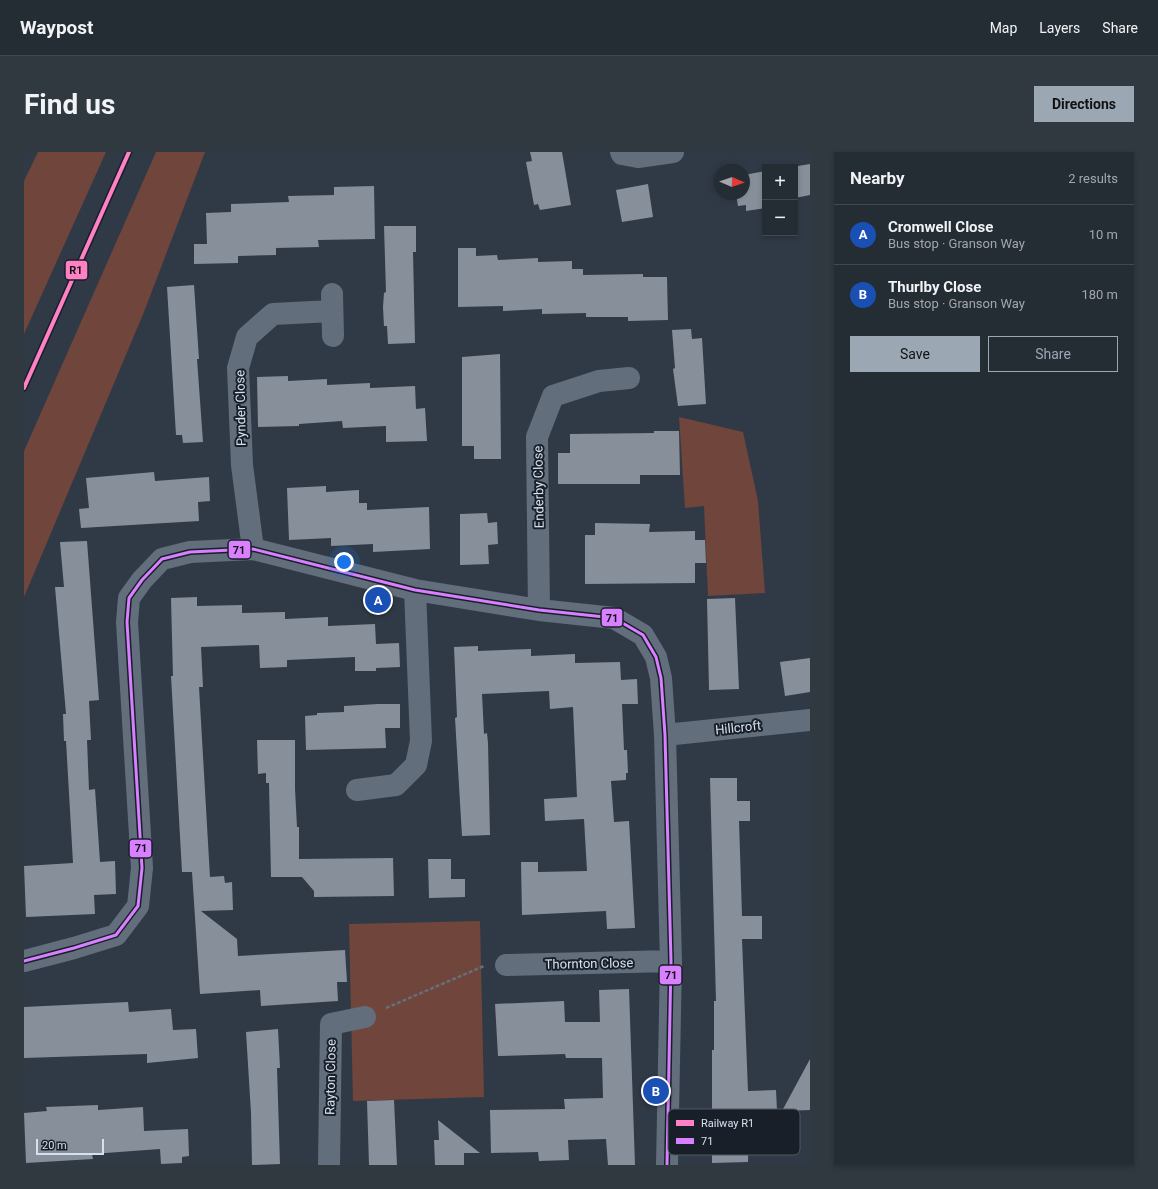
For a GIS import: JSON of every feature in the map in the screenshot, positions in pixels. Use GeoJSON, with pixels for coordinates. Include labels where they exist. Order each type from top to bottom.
{"type":"FeatureCollection","features":[{"type":"Feature","properties":{"kind":"street"},"geometry":{"type":"LineString","coordinates":[[621,152],[622,154],[638,157],[672,152]]}},
{"type":"Feature","properties":{"kind":"street","name":"Pynder Close"},"geometry":{"type":"LineString","coordinates":[[253,549],[242,466],[238,368],[247,337],[273,314],[332,302],[333,336]]}},
{"type":"Feature","properties":{"kind":"street","name":"Enderby Close"},"geometry":{"type":"LineString","coordinates":[[539,610],[537,437],[553,396],[600,380],[629,378]]}},
{"type":"Feature","properties":{"kind":"street"},"geometry":{"type":"LineString","coordinates":[[24,961],[116,935],[138,906],[142,868],[127,622],[129,598],[142,580],[162,559],[190,552],[253,549],[415,590],[539,610],[614,618],[643,635],[656,657],[661,678],[665,735],[671,961],[668,1109]]}},
{"type":"Feature","properties":{"kind":"street"},"geometry":{"type":"LineString","coordinates":[[357,790],[396,785],[416,766],[421,741],[415,590]]}},
{"type":"Feature","properties":{"kind":"street","name":"Hillcroft"},"geometry":{"type":"LineString","coordinates":[[665,735],[810,720]]}},
{"type":"Feature","properties":{"kind":"street","name":"Thornton Close"},"geometry":{"type":"LineString","coordinates":[[506,965],[671,961]]}},
{"type":"Feature","properties":{"kind":"street","name":"Rayton Close"},"geometry":{"type":"LineString","coordinates":[[329,1165],[331,1024],[365,1017]]}},
{"type":"Feature","properties":{"kind":"street"},"geometry":{"type":"LineString","coordinates":[[667,1165],[668,1114]]}},
{"type":"Feature","properties":{"kind":"path"},"geometry":{"type":"LineString","coordinates":[[365,1017],[497,961],[506,965]]}},
{"type":"Feature","properties":{"kind":"shaded area"},"geometry":{"type":"Polygon","coordinates":[[[38,152],[106,152],[24,334],[24,181],[38,152]]]}},
{"type":"Feature","properties":{"kind":"shaded area"},"geometry":{"type":"Polygon","coordinates":[[[156,152],[205,152],[144,312],[24,597],[24,451],[156,152]]]}},
{"type":"Feature","properties":{"kind":"shaded area"},"geometry":{"type":"Polygon","coordinates":[[[679,417],[743,432],[758,501],[765,593],[708,596],[704,506],[685,508],[679,417]]]}},
{"type":"Feature","properties":{"kind":"shaded area"},"geometry":{"type":"Polygon","coordinates":[[[480,921],[484,1097],[353,1101],[349,924],[480,921]]]}},
{"type":"Feature","properties":{"kind":"building"},"geometry":{"type":"Polygon","coordinates":[[[530,152],[562,152],[571,205],[540,210],[538,204],[534,205],[526,162],[532,161],[530,152]]]}},
{"type":"Feature","properties":{"kind":"building"},"geometry":{"type":"Polygon","coordinates":[[[810,164],[810,195],[798,197],[798,166],[810,164]]]}},
{"type":"Feature","properties":{"kind":"building"},"geometry":{"type":"Polygon","coordinates":[[[762,172],[762,208],[746,211],[746,205],[738,206],[737,200],[750,200],[750,174],[762,172]]]}},
{"type":"Feature","properties":{"kind":"building"},"geometry":{"type":"Polygon","coordinates":[[[648,184],[653,217],[622,222],[616,190],[648,184]]]}},
{"type":"Feature","properties":{"kind":"building"},"geometry":{"type":"Polygon","coordinates":[[[374,186],[375,239],[318,240],[319,247],[276,248],[276,255],[238,256],[238,263],[194,264],[194,244],[207,244],[206,213],[231,212],[231,204],[289,202],[288,196],[334,195],[334,187],[374,186]]]}},
{"type":"Feature","properties":{"kind":"building"},"geometry":{"type":"Polygon","coordinates":[[[384,226],[416,226],[416,252],[413,252],[415,343],[388,344],[387,326],[384,326],[383,307],[384,293],[386,292],[384,226]]]}},
{"type":"Feature","properties":{"kind":"building"},"geometry":{"type":"Polygon","coordinates":[[[458,248],[476,248],[476,256],[497,255],[498,260],[538,258],[538,262],[572,261],[572,269],[583,269],[583,275],[643,274],[643,277],[667,277],[668,320],[628,321],[628,317],[586,317],[586,313],[542,314],[542,309],[503,311],[503,306],[458,307],[458,248]]]}},
{"type":"Feature","properties":{"kind":"building"},"geometry":{"type":"Polygon","coordinates":[[[194,285],[199,359],[197,359],[203,442],[183,443],[182,435],[176,435],[167,287],[194,285]]]}},
{"type":"Feature","properties":{"kind":"building"},"geometry":{"type":"Polygon","coordinates":[[[691,329],[692,339],[702,338],[706,404],[678,406],[673,369],[675,368],[672,330],[691,329]]]}},
{"type":"Feature","properties":{"kind":"building"},"geometry":{"type":"Polygon","coordinates":[[[500,354],[501,459],[474,459],[474,446],[462,446],[462,357],[500,354]]]}},
{"type":"Feature","properties":{"kind":"building"},"geometry":{"type":"Polygon","coordinates":[[[288,376],[288,381],[327,379],[327,385],[370,383],[370,388],[415,386],[416,409],[425,408],[427,441],[386,442],[386,426],[343,428],[342,421],[299,424],[299,426],[258,427],[257,377],[288,376]]]}},
{"type":"Feature","properties":{"kind":"building"},"geometry":{"type":"Polygon","coordinates":[[[654,431],[679,431],[680,475],[640,475],[640,484],[558,484],[558,453],[570,453],[570,434],[654,433],[654,431]]]}},
{"type":"Feature","properties":{"kind":"building"},"geometry":{"type":"Polygon","coordinates":[[[154,472],[155,481],[209,477],[210,501],[198,502],[199,521],[81,528],[79,509],[89,508],[86,478],[154,472]]]}},
{"type":"Feature","properties":{"kind":"building"},"geometry":{"type":"Polygon","coordinates":[[[326,486],[326,492],[359,490],[359,503],[367,503],[367,510],[429,507],[430,549],[373,552],[373,544],[331,546],[331,538],[289,540],[287,488],[326,486]]]}},
{"type":"Feature","properties":{"kind":"building"},"geometry":{"type":"Polygon","coordinates":[[[487,513],[488,523],[497,522],[498,544],[488,545],[489,564],[460,565],[460,514],[487,513]]]}},
{"type":"Feature","properties":{"kind":"building"},"geometry":{"type":"Polygon","coordinates":[[[595,523],[650,524],[649,532],[695,531],[695,540],[705,540],[706,563],[695,563],[695,583],[585,584],[585,535],[595,535],[595,523]]]}},
{"type":"Feature","properties":{"kind":"building"},"geometry":{"type":"Polygon","coordinates":[[[87,541],[99,700],[89,701],[91,740],[87,740],[89,790],[95,789],[100,862],[115,861],[116,894],[94,895],[95,914],[26,917],[24,866],[73,863],[66,741],[64,741],[63,714],[66,714],[55,587],[64,587],[60,542],[87,541]]]}},
{"type":"Feature","properties":{"kind":"building"},"geometry":{"type":"Polygon","coordinates":[[[197,597],[197,606],[242,605],[242,613],[285,612],[285,619],[328,617],[328,626],[375,624],[376,644],[399,643],[400,667],[376,668],[376,671],[355,671],[355,657],[287,660],[287,667],[260,668],[259,645],[201,647],[203,687],[199,687],[210,877],[224,876],[225,883],[232,882],[233,910],[201,911],[237,939],[238,956],[345,950],[347,982],[337,982],[338,1001],[261,1006],[260,990],[200,994],[192,872],[182,872],[171,676],[173,676],[171,598],[197,597]]]}},
{"type":"Feature","properties":{"kind":"building"},"geometry":{"type":"Polygon","coordinates":[[[735,598],[739,689],[709,690],[707,599],[735,598]]]}},
{"type":"Feature","properties":{"kind":"building"},"geometry":{"type":"Polygon","coordinates":[[[478,646],[478,651],[531,649],[531,656],[575,654],[575,663],[620,662],[621,680],[637,679],[638,704],[622,704],[624,750],[627,750],[628,773],[626,773],[626,780],[611,781],[614,822],[629,821],[635,928],[607,929],[606,911],[522,915],[521,862],[538,862],[538,872],[587,871],[584,819],[545,821],[544,799],[577,797],[573,707],[550,709],[549,691],[482,694],[484,734],[487,733],[488,743],[490,835],[462,836],[455,718],[457,717],[454,647],[478,646]]]}},
{"type":"Feature","properties":{"kind":"building"},"geometry":{"type":"Polygon","coordinates":[[[810,658],[810,692],[785,696],[780,662],[810,658]]]}},
{"type":"Feature","properties":{"kind":"building"},"geometry":{"type":"Polygon","coordinates":[[[400,704],[400,728],[385,728],[386,748],[306,750],[305,716],[317,715],[317,713],[344,712],[344,706],[400,704]]]}},
{"type":"Feature","properties":{"kind":"building"},"geometry":{"type":"Polygon","coordinates":[[[257,740],[295,740],[295,789],[297,827],[299,827],[299,859],[393,858],[394,896],[314,897],[314,891],[302,877],[271,877],[269,783],[266,783],[266,773],[258,774],[257,740]]]}},
{"type":"Feature","properties":{"kind":"building"},"geometry":{"type":"Polygon","coordinates":[[[710,778],[737,778],[737,801],[750,801],[750,821],[739,821],[742,916],[762,916],[762,939],[742,939],[748,1091],[776,1090],[777,1109],[712,1109],[712,1050],[714,1050],[714,1001],[716,1001],[710,778]]]}},
{"type":"Feature","properties":{"kind":"building"},"geometry":{"type":"Polygon","coordinates":[[[428,859],[451,859],[451,879],[465,879],[465,897],[429,898],[428,859]]]}},
{"type":"Feature","properties":{"kind":"building"},"geometry":{"type":"Polygon","coordinates":[[[629,989],[635,1165],[608,1165],[606,1139],[568,1140],[569,1160],[539,1161],[538,1152],[491,1153],[490,1110],[565,1109],[564,1099],[603,1098],[602,1058],[566,1058],[565,1054],[498,1056],[495,1004],[564,1001],[565,1022],[600,1022],[599,990],[629,989]]]}},
{"type":"Feature","properties":{"kind":"building"},"geometry":{"type":"Polygon","coordinates":[[[128,1002],[129,1012],[171,1009],[173,1030],[196,1029],[198,1058],[147,1063],[147,1054],[24,1058],[24,1007],[128,1002]]]}},
{"type":"Feature","properties":{"kind":"building"},"geometry":{"type":"Polygon","coordinates":[[[278,1029],[280,1068],[277,1068],[280,1164],[252,1165],[251,1113],[246,1032],[278,1029]]]}},
{"type":"Feature","properties":{"kind":"building"},"geometry":{"type":"Polygon","coordinates":[[[810,1059],[810,1110],[783,1109],[810,1059]]]}},
{"type":"Feature","properties":{"kind":"building"},"geometry":{"type":"Polygon","coordinates":[[[394,1100],[397,1165],[369,1165],[367,1101],[394,1100]]]}},
{"type":"Feature","properties":{"kind":"building"},"geometry":{"type":"Polygon","coordinates":[[[98,1105],[98,1110],[143,1107],[144,1131],[188,1129],[189,1156],[182,1157],[182,1163],[161,1164],[160,1149],[92,1154],[93,1159],[26,1163],[24,1113],[47,1111],[46,1107],[98,1105]]]}},
{"type":"Feature","properties":{"kind":"building"},"geometry":{"type":"Polygon","coordinates":[[[438,1120],[480,1153],[464,1153],[464,1165],[435,1165],[434,1140],[439,1140],[438,1120]]]}},
{"type":"Feature","properties":{"kind":"building"},"geometry":{"type":"Polygon","coordinates":[[[712,1155],[748,1155],[748,1162],[712,1163],[712,1155]]]}},
{"type":"Feature","properties":{"kind":"rail line","name":"R1"},"geometry":{"type":"LineString","coordinates":[[24,388],[129,152]]}},
{"type":"Feature","properties":{"kind":"transit line","name":"71"},"geometry":{"type":"LineString","coordinates":[[24,961],[116,935],[138,906],[142,868],[127,622],[129,598],[142,580],[162,559],[190,552],[253,549],[415,590],[539,610],[614,618],[643,635],[656,657],[661,678],[665,735],[671,961],[668,1109]]}},
{"type":"Feature","properties":{"kind":"transit line","name":"71"},"geometry":{"type":"LineString","coordinates":[[667,1165],[668,1114]]}},
{"type":"Feature","properties":{"kind":"place","name":"Cromwell Close"},"geometry":{"type":"Point","coordinates":[378,600]}},
{"type":"Feature","properties":{"kind":"place","name":"Thurlby Close"},"geometry":{"type":"Point","coordinates":[656,1091]}}]}
